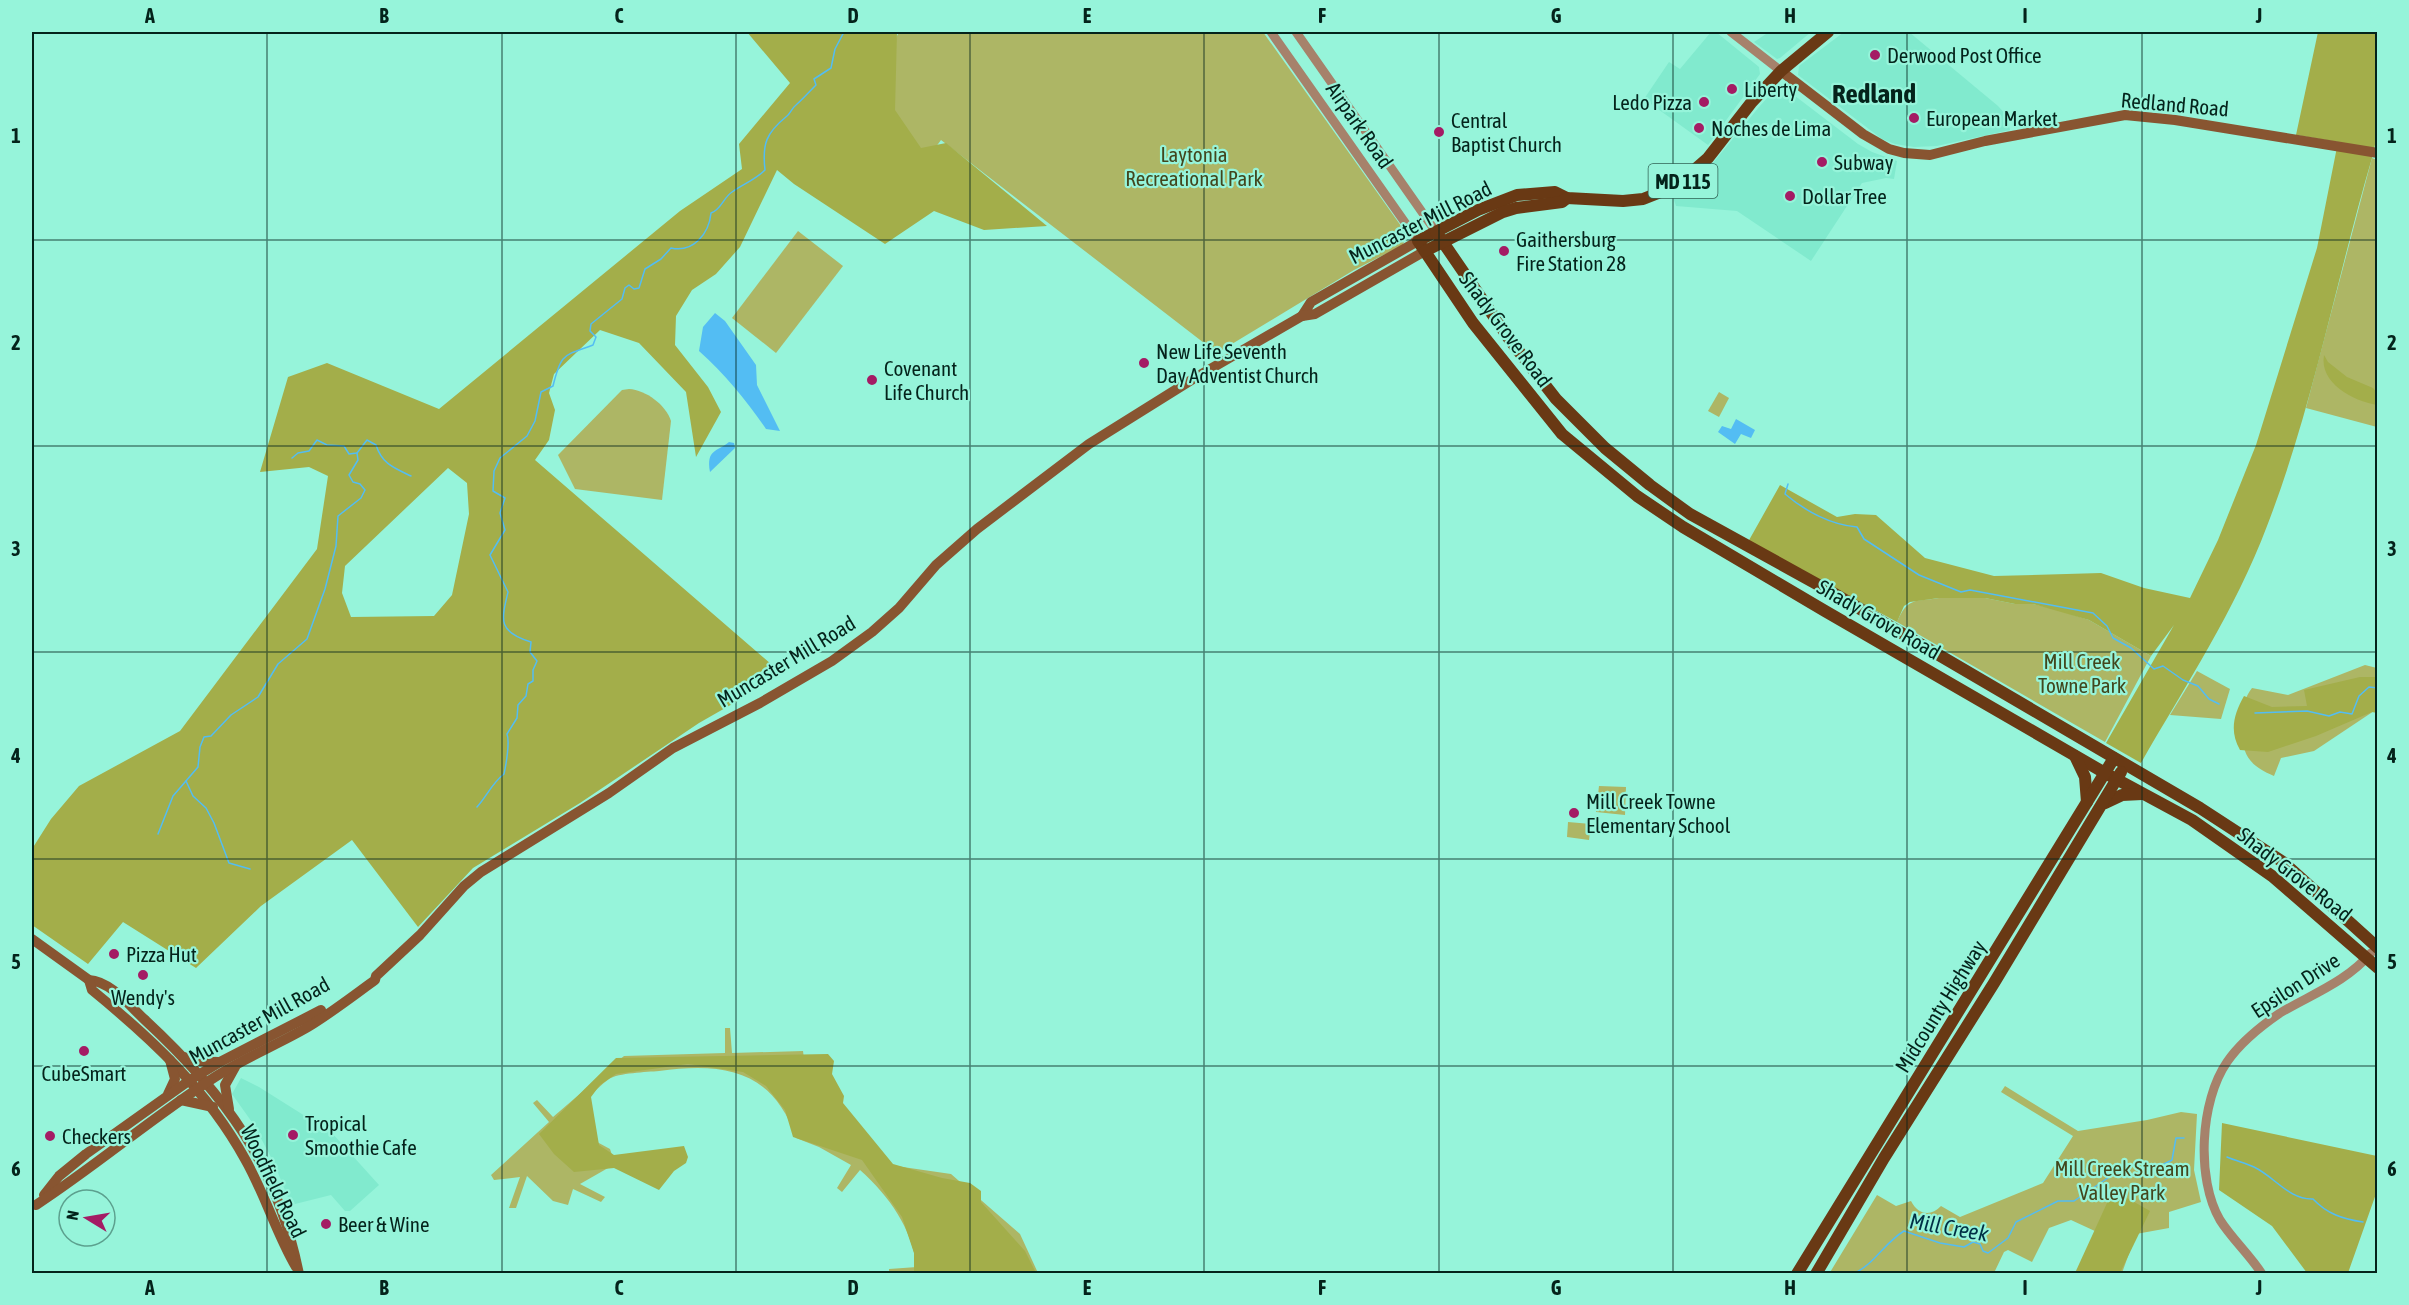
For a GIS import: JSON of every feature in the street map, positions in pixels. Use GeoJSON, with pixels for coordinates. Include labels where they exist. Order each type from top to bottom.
{"type":"FeatureCollection","features":[{"type":"Feature","properties":{"kind":"main road","name":"Muncaster Mill Road"},"geometry":{"type":"LineString","coordinates":[[198,1081],[237,1064],[326,1016],[375,980],[376,976],[420,935],[464,886],[481,872],[609,793],[673,748],[760,703],[832,661],[872,632],[899,608],[936,565],[978,528],[1089,444],[1193,379],[1302,316],[1315,314],[1439,237],[1503,212],[1526,206],[1562,202],[1567,198],[1623,201],[1643,199],[1676,186],[1708,158],[1751,103],[1781,71],[1828,32]]}},
{"type":"Feature","properties":{"kind":"main road","name":"Redland Road"},"geometry":{"type":"LineString","coordinates":[[1781,71],[1854,129],[1889,149],[1904,153],[1930,155],[1985,141],[2125,115],[2175,120],[2378,153]]}},
{"type":"Feature","properties":{"kind":"main road","name":"Shady Grove Road"},"geometry":{"type":"LineString","coordinates":[[1439,237],[1510,340],[1556,399],[1605,448],[1650,485],[1690,514],[1833,593],[2126,764],[2200,808],[2283,862],[2372,952],[2378,968]]}},
{"type":"Feature","properties":{"kind":"main road","name":"Shady Grove Road"},"geometry":{"type":"LineString","coordinates":[[1422,246],[1473,322],[1562,434],[1637,496],[1683,527],[1825,611],[2117,780],[2192,820],[2238,850],[2302,901],[2372,952]]}},
{"type":"Feature","properties":{"kind":"main road"},"geometry":{"type":"LineString","coordinates":[[2074,755],[2085,777],[2087,804]]}},
{"type":"Feature","properties":{"kind":"main road","name":"Midcounty Highway"},"geometry":{"type":"LineString","coordinates":[[1797,1274],[2114,758]]}},
{"type":"Feature","properties":{"kind":"main road","name":"Midcounty Highway"},"geometry":{"type":"LineString","coordinates":[[1816,1274],[1884,1158],[1994,983],[2126,764]]}},
{"type":"Feature","properties":{"kind":"main road"},"geometry":{"type":"LineString","coordinates":[[2099,810],[2114,797],[2132,793],[2143,794]]}},
{"type":"Feature","properties":{"kind":"main road","name":"Woodfield Road"},"geometry":{"type":"LineString","coordinates":[[32,939],[89,980],[99,981],[183,1057],[247,1161],[298,1273]]}},
{"type":"Feature","properties":{"kind":"main road","name":"Muncaster Mill Road"},"geometry":{"type":"LineString","coordinates":[[198,1081],[220,1062],[312,1016],[373,975],[376,976]]}},
{"type":"Feature","properties":{"kind":"main road","name":"Woodfield Road"},"geometry":{"type":"LineString","coordinates":[[89,980],[92,990],[229,1109],[252,1144],[271,1184],[296,1253],[298,1273]]}},
{"type":"Feature","properties":{"kind":"main road"},"geometry":{"type":"LineString","coordinates":[[166,1096],[175,1079],[169,1057]]}},
{"type":"Feature","properties":{"kind":"main road"},"geometry":{"type":"LineString","coordinates":[[183,1057],[196,1061],[220,1062]]}},
{"type":"Feature","properties":{"kind":"main road"},"geometry":{"type":"LineString","coordinates":[[229,1109],[225,1084],[237,1064]]}},
{"type":"Feature","properties":{"kind":"main road"},"geometry":{"type":"LineString","coordinates":[[34,1207],[59,1176],[77,1162],[166,1096],[198,1081]]}},
{"type":"Feature","properties":{"kind":"main road"},"geometry":{"type":"LineString","coordinates":[[34,1207],[181,1100],[198,1081]]}},
{"type":"Feature","properties":{"kind":"main road"},"geometry":{"type":"LineString","coordinates":[[181,1100],[213,1107]]}},
{"type":"Feature","properties":{"kind":"street","name":"Airpark Road"},"geometry":{"type":"LineString","coordinates":[[1271,32],[1422,246]]}},
{"type":"Feature","properties":{"kind":"street","name":"Airpark Road"},"geometry":{"type":"LineString","coordinates":[[1296,32],[1439,237]]}},
{"type":"Feature","properties":{"kind":"street"},"geometry":{"type":"LineString","coordinates":[[1731,32],[1781,71]]}},
{"type":"Feature","properties":{"kind":"street","name":"Epsilon Drive"},"geometry":{"type":"LineString","coordinates":[[2262,1274],[2220,1220],[2209,1195],[2204,1170],[2207,1120],[2212,1093],[2228,1060],[2249,1037],[2280,1014],[2328,988],[2372,952]]}},
{"type":"Feature","properties":{"kind":"shaded area"},"geometry":{"type":"Polygon","coordinates":[[[747,32],[897,32],[895,110],[921,148],[946,143],[1047,226],[984,230],[934,211],[885,244],[794,184],[777,170],[740,247],[716,274],[692,290],[676,316],[675,345],[708,387],[721,412],[696,457],[686,392],[639,343],[600,330],[554,374],[549,393],[555,410],[549,440],[535,460],[771,664],[753,678],[741,699],[699,723],[580,803],[473,868],[418,927],[352,840],[261,906],[196,968],[123,922],[88,964],[32,925],[32,849],[51,819],[79,786],[180,731],[317,549],[328,476],[309,467],[260,472],[288,377],[327,363],[439,409],[680,211],[742,169],[739,144],[790,83],[747,32]],[[448,468],[345,566],[342,593],[351,617],[434,616],[452,595],[469,514],[467,483],[448,468]]]}},
{"type":"Feature","properties":{"kind":"shaded area"},"geometry":{"type":"Polygon","coordinates":[[[1711,32],[1716,32],[1759,67],[1760,74],[1708,145],[1644,99],[1669,62],[1680,69],[1711,32]]]}},
{"type":"Feature","properties":{"kind":"shaded area"},"geometry":{"type":"Polygon","coordinates":[[[1769,32],[1811,32],[1777,59],[1754,42],[1769,32]]]}},
{"type":"Feature","properties":{"kind":"shaded area"},"geometry":{"type":"Polygon","coordinates":[[[1844,32],[1909,32],[1998,106],[2007,116],[2010,130],[1937,146],[1914,147],[1882,139],[1798,75],[1799,66],[1844,32]]]}},
{"type":"Feature","properties":{"kind":"shaded area"},"geometry":{"type":"Polygon","coordinates":[[[2318,32],[2377,32],[2377,136],[2372,158],[2298,435],[2267,526],[2225,617],[2141,763],[2106,743],[2174,625],[2151,656],[2089,620],[2033,604],[2015,604],[1985,598],[1939,598],[1910,602],[1904,606],[1897,622],[1748,542],[1780,485],[1837,517],[1855,514],[1876,515],[1925,558],[1994,576],[2101,573],[2144,588],[2190,598],[2218,540],[2256,445],[2317,248],[2338,142],[2296,135],[2318,32]]]}},
{"type":"Feature","properties":{"kind":"shaded area"},"geometry":{"type":"Polygon","coordinates":[[[1782,86],[1858,144],[1897,161],[1894,179],[1886,178],[1862,183],[1811,261],[1737,211],[1676,206],[1673,197],[1699,180],[1759,107],[1777,87],[1782,86]]]}},
{"type":"Feature","properties":{"kind":"shaded area"},"geometry":{"type":"Polygon","coordinates":[[[2324,355],[2328,362],[2347,377],[2373,388],[2377,393],[2377,405],[2348,395],[2332,382],[2324,365],[2324,355]]]}},
{"type":"Feature","properties":{"kind":"shaded area"},"geometry":{"type":"Polygon","coordinates":[[[2360,677],[2377,677],[2377,713],[2372,712],[2316,736],[2268,752],[2240,750],[2235,736],[2234,723],[2244,696],[2272,707],[2307,706],[2304,690],[2360,677]]]}},
{"type":"Feature","properties":{"kind":"shaded area"},"geometry":{"type":"Polygon","coordinates":[[[828,1054],[834,1061],[832,1074],[844,1096],[843,1103],[893,1164],[942,1178],[970,1183],[981,1191],[981,1202],[1025,1251],[1036,1273],[914,1273],[914,1253],[902,1217],[862,1160],[793,1137],[785,1110],[766,1086],[743,1072],[688,1064],[616,1074],[600,1085],[591,1097],[599,1145],[614,1155],[684,1146],[688,1157],[686,1163],[674,1171],[659,1190],[614,1168],[574,1172],[554,1154],[539,1134],[616,1058],[828,1054]]]}},
{"type":"Feature","properties":{"kind":"shaded area"},"geometry":{"type":"Polygon","coordinates":[[[241,1078],[332,1133],[379,1185],[350,1211],[345,1211],[331,1195],[291,1205],[274,1163],[254,1125],[232,1094],[241,1078]]]}},
{"type":"Feature","properties":{"kind":"shaded area","name":"Mill Creek Stream Valley Park"},"geometry":{"type":"Polygon","coordinates":[[[2222,1123],[2377,1156],[2377,1191],[2348,1273],[2307,1273],[2272,1226],[2219,1190],[2222,1123]]]}},
{"type":"Feature","properties":{"kind":"shaded area"},"geometry":{"type":"Polygon","coordinates":[[[2113,1190],[2150,1211],[2120,1273],[2075,1273],[2113,1190]]]}},
{"type":"Feature","properties":{"kind":"green space","name":"Laytonia Recreational Park"},"geometry":{"type":"Polygon","coordinates":[[[899,32],[1263,32],[1406,233],[1403,245],[1354,270],[1217,353],[941,140],[872,233],[842,145],[899,32]]]}},
{"type":"Feature","properties":{"kind":"green space"},"geometry":{"type":"Polygon","coordinates":[[[2372,158],[2377,160],[2377,427],[2306,408],[2372,158]]]}},
{"type":"Feature","properties":{"kind":"green space"},"geometry":{"type":"Polygon","coordinates":[[[798,231],[843,266],[776,353],[732,318],[798,231]]]}},
{"type":"Feature","properties":{"kind":"green space"},"geometry":{"type":"Polygon","coordinates":[[[622,390],[642,392],[654,399],[665,409],[671,421],[662,500],[575,489],[558,455],[622,390]]]}},
{"type":"Feature","properties":{"kind":"green space"},"geometry":{"type":"Polygon","coordinates":[[[1719,392],[1729,398],[1719,417],[1708,411],[1719,392]]]}},
{"type":"Feature","properties":{"kind":"green space","name":"Mill Creek Towne Park"},"geometry":{"type":"Polygon","coordinates":[[[1939,598],[1985,598],[2015,604],[2033,604],[2058,610],[2089,620],[2151,656],[2105,742],[1897,622],[1909,604],[1939,598]]]}},
{"type":"Feature","properties":{"kind":"green space"},"geometry":{"type":"Polygon","coordinates":[[[2365,665],[2377,668],[2377,709],[2314,751],[2281,758],[2274,776],[2250,760],[2244,747],[2242,730],[2245,702],[2252,688],[2288,695],[2365,665]]]}},
{"type":"Feature","properties":{"kind":"green space"},"geometry":{"type":"Polygon","coordinates":[[[2197,671],[2230,689],[2221,719],[2170,715],[2197,671]]]}},
{"type":"Feature","properties":{"kind":"green space"},"geometry":{"type":"Polygon","coordinates":[[[1599,786],[1626,787],[1625,815],[1596,812],[1599,786]]]}},
{"type":"Feature","properties":{"kind":"green space"},"geometry":{"type":"Polygon","coordinates":[[[1568,822],[1591,824],[1589,840],[1567,837],[1568,822]]]}},
{"type":"Feature","properties":{"kind":"green space"},"geometry":{"type":"Polygon","coordinates":[[[725,1028],[730,1028],[732,1053],[803,1051],[804,1059],[889,1165],[951,1174],[1020,1234],[1038,1273],[889,1273],[889,1269],[917,1267],[910,1239],[890,1202],[860,1170],[842,1192],[837,1188],[851,1165],[819,1147],[796,1138],[786,1115],[774,1098],[760,1085],[725,1070],[683,1069],[626,1074],[609,1079],[588,1097],[597,1142],[610,1149],[615,1164],[580,1184],[605,1197],[601,1202],[573,1189],[568,1205],[553,1201],[527,1176],[516,1208],[509,1208],[520,1177],[494,1180],[491,1175],[549,1122],[533,1103],[537,1100],[553,1117],[624,1056],[725,1053],[725,1028]]]}},
{"type":"Feature","properties":{"kind":"green space","name":"Mill Creek Stream Valley Park"},"geometry":{"type":"Polygon","coordinates":[[[2005,1086],[2078,1131],[2181,1112],[2197,1114],[2194,1170],[2201,1202],[2169,1212],[2169,1228],[2136,1234],[2122,1273],[2077,1273],[2097,1232],[2071,1220],[2049,1228],[2032,1262],[2008,1250],[2004,1252],[1994,1273],[1829,1274],[1877,1195],[1896,1206],[1911,1201],[1917,1209],[1925,1213],[1933,1212],[1941,1206],[1960,1217],[2043,1183],[2073,1136],[2001,1092],[2005,1086]]]}},
{"type":"Feature","properties":{"kind":"water"},"geometry":{"type":"Polygon","coordinates":[[[715,313],[725,321],[756,365],[757,385],[780,431],[766,429],[735,388],[699,351],[703,327],[715,313]]]}},
{"type":"Feature","properties":{"kind":"water"},"geometry":{"type":"Polygon","coordinates":[[[1736,419],[1755,430],[1751,438],[1741,434],[1735,444],[1718,432],[1722,426],[1731,429],[1736,419]]]}},
{"type":"Feature","properties":{"kind":"water"},"geometry":{"type":"Polygon","coordinates":[[[729,442],[734,443],[735,448],[710,472],[711,455],[729,442]]]}},
{"type":"Feature","properties":{"kind":"waterway"},"geometry":{"type":"LineString","coordinates":[[477,807],[504,774],[508,748],[507,734],[517,718],[518,705],[526,696],[528,684],[533,681],[533,670],[537,661],[530,652],[531,642],[512,634],[504,624],[508,592],[490,555],[505,530],[500,513],[505,498],[493,491],[494,471],[500,458],[527,436],[535,421],[541,392],[553,386],[561,361],[569,354],[593,345],[596,337],[590,331],[591,324],[622,299],[625,288],[629,285],[634,289],[639,288],[645,269],[661,259],[671,248],[679,249],[693,245],[707,228],[711,213],[726,197],[765,170],[764,153],[770,134],[816,85],[814,79],[831,68],[835,49],[844,32]]}},
{"type":"Feature","properties":{"kind":"waterway"},"geometry":{"type":"LineString","coordinates":[[292,458],[298,453],[309,451],[317,440],[327,445],[344,446],[349,454],[357,453],[367,440],[376,445],[389,465],[411,476]]}},
{"type":"Feature","properties":{"kind":"waterway"},"geometry":{"type":"LineString","coordinates":[[158,834],[173,796],[198,767],[200,747],[204,737],[211,736],[231,715],[258,697],[278,664],[307,639],[325,589],[336,546],[338,516],[361,498],[365,490],[360,484],[353,482],[349,475],[358,460],[357,453]]}},
{"type":"Feature","properties":{"kind":"waterway"},"geometry":{"type":"LineString","coordinates":[[1788,484],[1785,494],[1801,506],[1828,520],[1857,527],[1864,539],[1919,575],[1961,592],[1970,590],[2093,613],[2107,626],[2113,638],[2131,648],[2154,669],[2163,666],[2183,680],[2198,686],[2209,699],[2219,704]]}},
{"type":"Feature","properties":{"kind":"waterway"},"geometry":{"type":"LineString","coordinates":[[2255,713],[2307,711],[2329,716],[2340,712],[2352,714],[2359,696],[2369,687],[2378,688]]}},
{"type":"Feature","properties":{"kind":"waterway"},"geometry":{"type":"LineString","coordinates":[[186,781],[193,796],[206,808],[214,823],[229,863],[250,869]]}},
{"type":"Feature","properties":{"kind":"waterway","name":"Mill Creek"},"geometry":{"type":"LineString","coordinates":[[1853,1274],[1867,1265],[1904,1231],[1940,1243],[1964,1247],[1973,1242],[1980,1244],[1983,1251],[1988,1253],[2008,1238],[2016,1222],[2058,1201],[2074,1201],[2121,1169],[2135,1165],[2149,1169],[2172,1160],[2176,1138],[2184,1138]]}},
{"type":"Feature","properties":{"kind":"waterway","name":"Mill Creek"},"geometry":{"type":"LineString","coordinates":[[2227,1157],[2262,1171],[2289,1192],[2313,1199],[2336,1215],[2363,1222]]}},
{"type":"Feature","properties":{"kind":"place","name":"Derwood Post Office"},"geometry":{"type":"Point","coordinates":[1875,55]}},
{"type":"Feature","properties":{"kind":"place","name":"Liberty"},"geometry":{"type":"Point","coordinates":[1732,89]}},
{"type":"Feature","properties":{"kind":"place","name":"Ledo Pizza"},"geometry":{"type":"Point","coordinates":[1704,102]}},
{"type":"Feature","properties":{"kind":"place","name":"European Market"},"geometry":{"type":"Point","coordinates":[1914,118]}},
{"type":"Feature","properties":{"kind":"place","name":"Noches de Lima"},"geometry":{"type":"Point","coordinates":[1699,128]}},
{"type":"Feature","properties":{"kind":"place","name":"Central Baptist Church"},"geometry":{"type":"Point","coordinates":[1439,132]}},
{"type":"Feature","properties":{"kind":"place","name":"Subway"},"geometry":{"type":"Point","coordinates":[1822,162]}},
{"type":"Feature","properties":{"kind":"place","name":"Dollar Tree"},"geometry":{"type":"Point","coordinates":[1790,196]}},
{"type":"Feature","properties":{"kind":"place","name":"Gaithersburg Fire Station 28"},"geometry":{"type":"Point","coordinates":[1504,251]}},
{"type":"Feature","properties":{"kind":"place","name":"New Life Seventh Day Adventist Church"},"geometry":{"type":"Point","coordinates":[1144,363]}},
{"type":"Feature","properties":{"kind":"place","name":"Covenant Life Church"},"geometry":{"type":"Point","coordinates":[872,380]}},
{"type":"Feature","properties":{"kind":"place","name":"Mill Creek Towne Elementary School"},"geometry":{"type":"Point","coordinates":[1574,813]}},
{"type":"Feature","properties":{"kind":"place","name":"Pizza Hut"},"geometry":{"type":"Point","coordinates":[114,954]}},
{"type":"Feature","properties":{"kind":"place","name":"Wendy's"},"geometry":{"type":"Point","coordinates":[143,975]}},
{"type":"Feature","properties":{"kind":"place","name":"CubeSmart"},"geometry":{"type":"Point","coordinates":[84,1051]}},
{"type":"Feature","properties":{"kind":"place","name":"Tropical Smoothie Cafe"},"geometry":{"type":"Point","coordinates":[293,1135]}},
{"type":"Feature","properties":{"kind":"place","name":"Checkers"},"geometry":{"type":"Point","coordinates":[50,1136]}},
{"type":"Feature","properties":{"kind":"place","name":"Beer & Wine"},"geometry":{"type":"Point","coordinates":[326,1224]}},
{"type":"Feature","properties":{"kind":"district","name":"Redland"},"geometry":{"type":"Point","coordinates":[1874,93]}}]}
